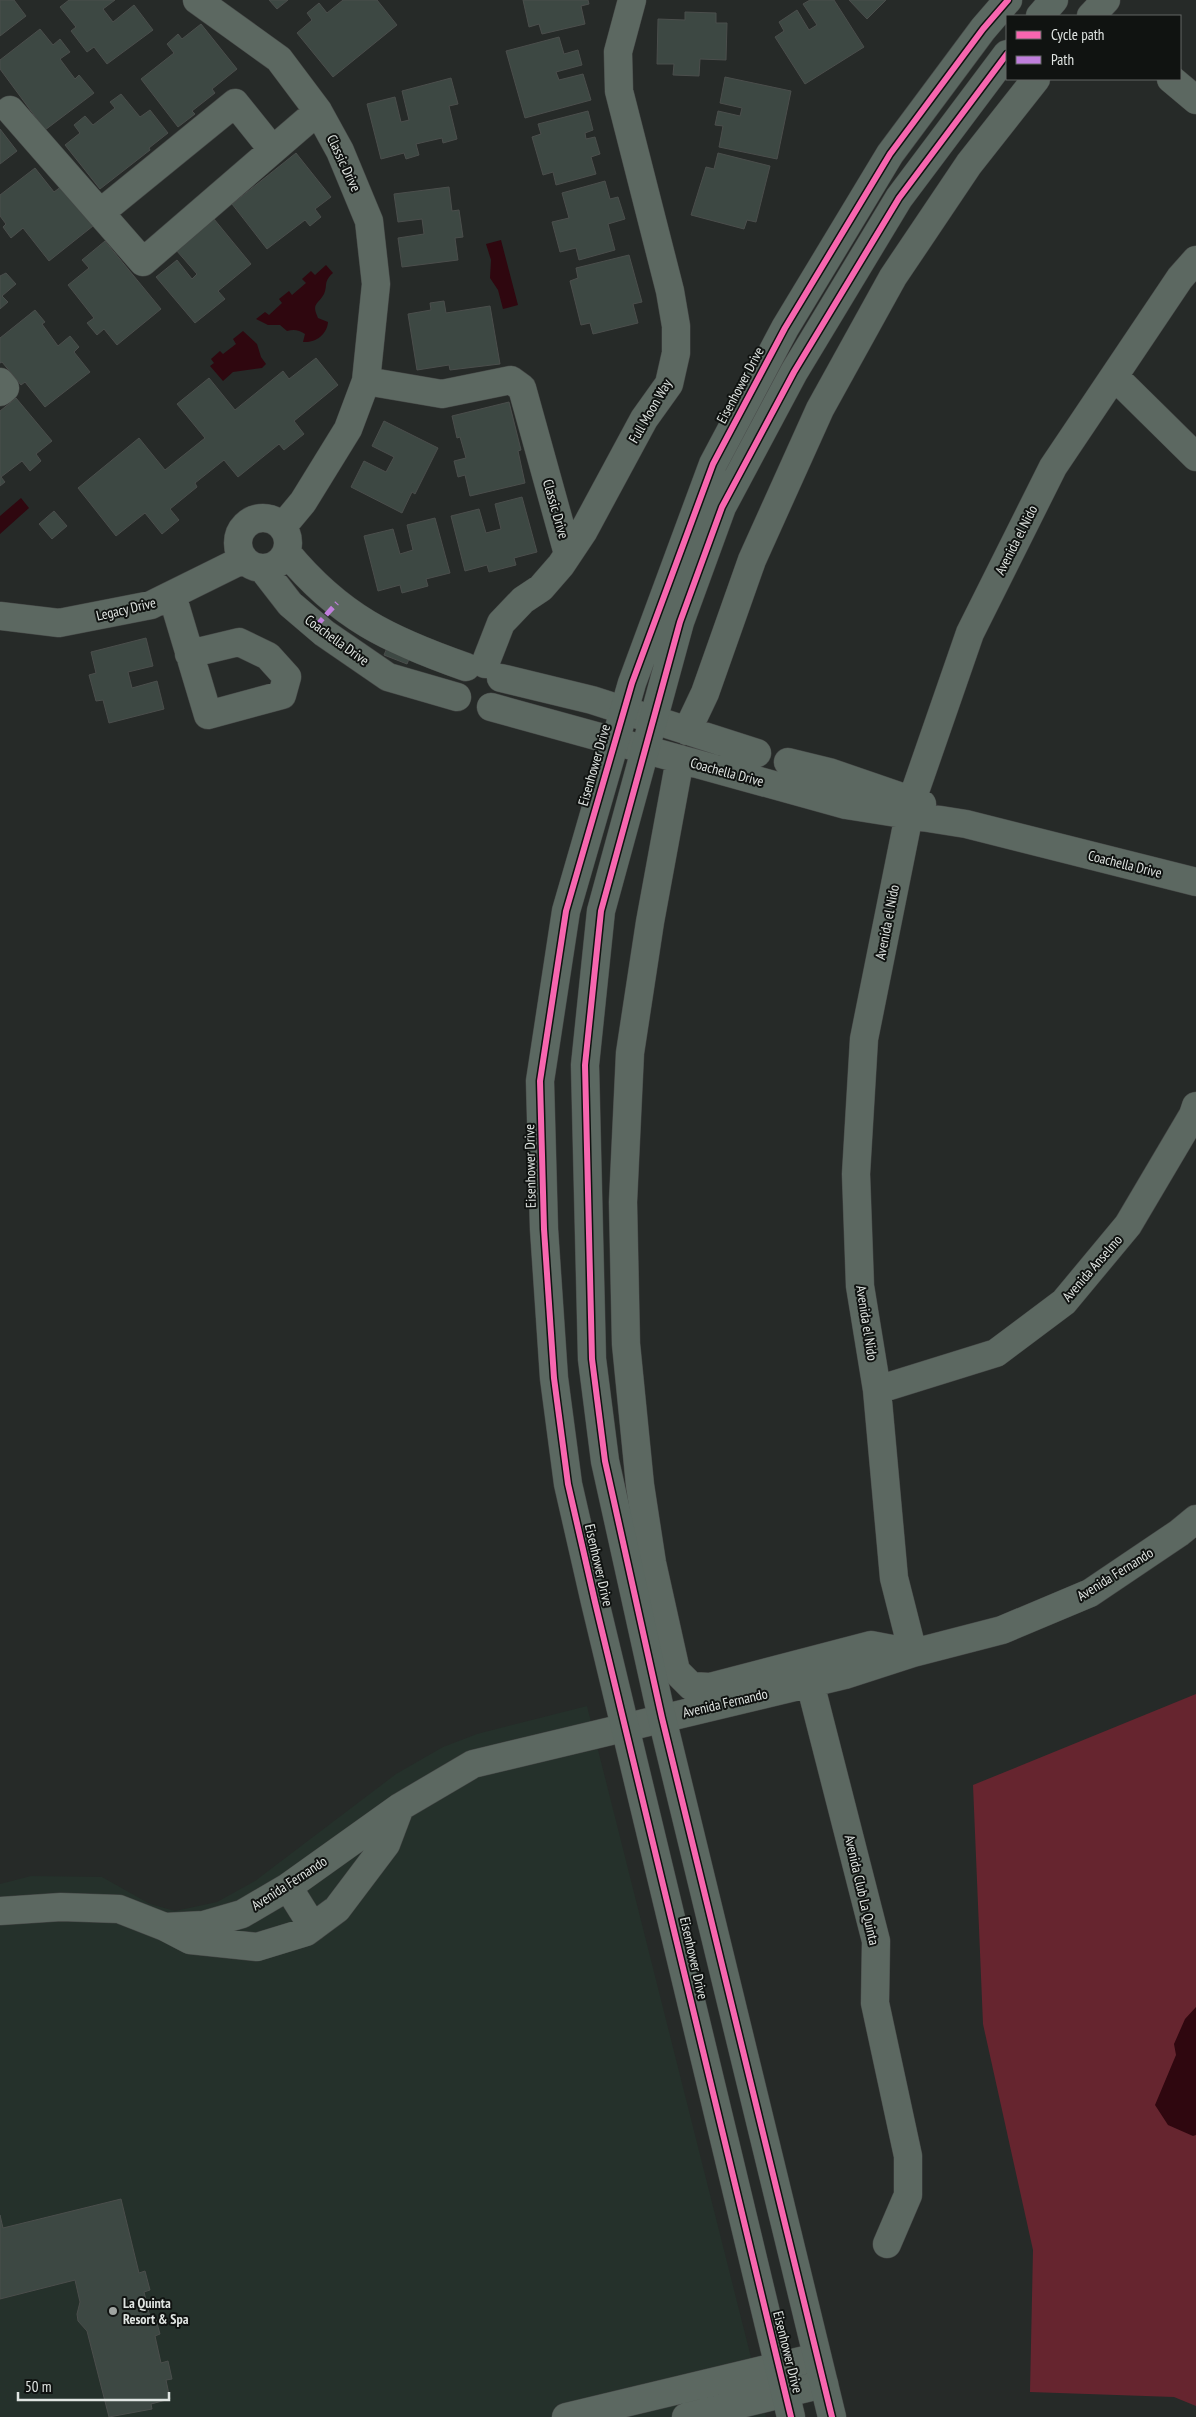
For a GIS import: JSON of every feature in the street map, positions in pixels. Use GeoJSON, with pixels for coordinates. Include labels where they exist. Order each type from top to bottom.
{"type":"FeatureCollection","features":[{"type":"Feature","properties":{"kind":"main road","name":"Eisenhower Drive"},"geometry":{"type":"LineString","coordinates":[[788,2405],[568,1484],[554,1378],[544,1229],[540,1081],[566,911],[623,711],[713,464],[785,328],[890,154],[983,29],[1008,0]]}},
{"type":"Feature","properties":{"kind":"main road"},"geometry":{"type":"LineString","coordinates":[[1041,15],[1054,0]]}},
{"type":"Feature","properties":{"kind":"main road","name":"Eisenhower Drive"},"geometry":{"type":"LineString","coordinates":[[832,2417],[662,1718],[605,1461],[592,1359],[585,1065],[602,911],[680,622],[722,508],[794,372],[899,198],[1006,55]]}},
{"type":"Feature","properties":{"kind":"street","name":"Classic Drive"},"geometry":{"type":"LineString","coordinates":[[198,0],[279,58],[318,111],[340,151],[370,221],[376,284],[366,381],[348,429],[303,502],[283,526]]}},
{"type":"Feature","properties":{"kind":"street","name":"Full Moon Way"},"geometry":{"type":"LineString","coordinates":[[484,670],[501,623],[523,600],[541,588],[583,532],[644,419],[668,384],[676,353],[676,326],[670,291],[619,91],[618,52],[632,0]]}},
{"type":"Feature","properties":{"kind":"street"},"geometry":{"type":"LineString","coordinates":[[687,731],[705,693],[752,560],[820,409],[893,277],[969,164],[1035,80]]}},
{"type":"Feature","properties":{"kind":"street"},"geometry":{"type":"LineString","coordinates":[[1172,80],[1196,100]]}},
{"type":"Feature","properties":{"kind":"street"},"geometry":{"type":"LineString","coordinates":[[100,213],[235,102],[272,149]]}},
{"type":"Feature","properties":{"kind":"street"},"geometry":{"type":"LineString","coordinates":[[10,110],[143,262],[318,111]]}},
{"type":"Feature","properties":{"kind":"street","name":"Avenida el Nido"},"geometry":{"type":"LineString","coordinates":[[913,1653],[894,1578],[877,1390],[860,1286],[856,1174],[864,1039],[910,807],[970,633],[1053,467],[1180,278],[1196,260]]}},
{"type":"Feature","properties":{"kind":"street"},"geometry":{"type":"LineString","coordinates":[[1115,377],[1196,457]]}},
{"type":"Feature","properties":{"kind":"street","name":"Classic Drive"},"geometry":{"type":"LineString","coordinates":[[366,381],[442,394],[511,380],[522,388],[568,554]]}},
{"type":"Feature","properties":{"kind":"street"},"geometry":{"type":"LineString","coordinates":[[0,382],[5,388],[0,392]]}},
{"type":"Feature","properties":{"kind":"street","name":"Coachella Drive"},"geometry":{"type":"LineString","coordinates":[[283,526],[267,517],[250,521],[244,526],[238,543],[253,564],[290,604],[324,633],[388,677],[457,697],[472,709],[479,710],[491,707],[846,804],[910,807]]}},
{"type":"Feature","properties":{"kind":"street"},"geometry":{"type":"LineString","coordinates":[[253,564],[277,564],[287,553],[289,539],[283,526]]}},
{"type":"Feature","properties":{"kind":"street","name":"Coachella Drive"},"geometry":{"type":"LineString","coordinates":[[287,553],[307,577],[358,620],[413,649],[583,698],[757,753]]}},
{"type":"Feature","properties":{"kind":"street","name":"Legacy Drive"},"geometry":{"type":"LineString","coordinates":[[0,616],[59,623],[151,605],[253,564]]}},
{"type":"Feature","properties":{"kind":"street"},"geometry":{"type":"LineString","coordinates":[[172,595],[190,654]]}},
{"type":"Feature","properties":{"kind":"street"},"geometry":{"type":"LineString","coordinates":[[457,697],[455,684],[457,677],[484,670],[502,691],[491,707]]}},
{"type":"Feature","properties":{"kind":"street","name":"Avenida Fernando"},"geometry":{"type":"LineString","coordinates":[[680,759],[650,922],[630,1053],[623,1202],[626,1344],[640,1485],[652,1563],[676,1672],[692,1686],[710,1687],[870,1645],[913,1653]]}},
{"type":"Feature","properties":{"kind":"street","name":"Coachella Drive"},"geometry":{"type":"LineString","coordinates":[[788,762],[829,772],[910,807],[966,824],[1196,882]]}},
{"type":"Feature","properties":{"kind":"street","name":"Avenida Anselmo"},"geometry":{"type":"LineString","coordinates":[[877,1390],[996,1353],[1064,1302],[1128,1225],[1193,1115],[1196,1106]]}},
{"type":"Feature","properties":{"kind":"street","name":"Avenida Fernando"},"geometry":{"type":"LineString","coordinates":[[165,1927],[204,1925],[242,1914],[288,1887],[400,1807],[473,1764],[845,1675],[913,1653],[1002,1630],[1090,1593],[1179,1533],[1196,1519]]}},
{"type":"Feature","properties":{"kind":"street","name":"Avenida Club La Quinta"},"geometry":{"type":"LineString","coordinates":[[810,1683],[876,1941],[875,2003],[908,2156],[908,2195],[887,2244]]}},
{"type":"Feature","properties":{"kind":"street","name":"Avenida Fernando"},"geometry":{"type":"LineString","coordinates":[[0,1911],[61,1906],[119,1909],[165,1927],[190,1940],[257,1947],[306,1932],[337,1909],[386,1844],[400,1807]]}},
{"type":"Feature","properties":{"kind":"street"},"geometry":{"type":"LineString","coordinates":[[288,1887],[313,1927]]}},
{"type":"Feature","properties":{"kind":"street"},"geometry":{"type":"LineString","coordinates":[[566,2417],[817,2357]]}},
{"type":"Feature","properties":{"kind":"street"},"geometry":{"type":"LineString","coordinates":[[686,2417],[788,2405],[824,2384]]}},
{"type":"Feature","properties":{"kind":"shaded area"},"geometry":{"type":"Polygon","coordinates":[[[501,240],[518,305],[503,309],[498,290],[490,278],[491,260],[486,244],[501,240]]]}},
{"type":"Feature","properties":{"kind":"shaded area"},"geometry":{"type":"Polygon","coordinates":[[[326,265],[333,273],[327,281],[324,294],[315,307],[318,318],[328,322],[325,331],[320,337],[316,340],[303,342],[305,334],[301,332],[287,331],[280,325],[268,325],[256,319],[265,312],[269,315],[282,303],[279,299],[289,291],[292,295],[306,283],[302,279],[311,271],[315,275],[326,265]]]}},
{"type":"Feature","properties":{"kind":"shaded area"},"geometry":{"type":"Polygon","coordinates":[[[243,331],[257,344],[261,357],[266,364],[262,368],[233,372],[223,381],[210,366],[214,363],[211,359],[220,351],[223,354],[236,344],[233,339],[243,331]]]}},
{"type":"Feature","properties":{"kind":"shaded area"},"geometry":{"type":"Polygon","coordinates":[[[21,498],[29,508],[0,534],[0,516],[21,498]]]}},
{"type":"Feature","properties":{"kind":"shaded area"},"geometry":{"type":"Polygon","coordinates":[[[1196,1694],[1196,2406],[1174,2397],[1030,2392],[1033,2250],[983,2024],[973,1785],[1196,1694]]]}},
{"type":"Feature","properties":{"kind":"shaded area","name":"La Quinta Resort & Spa"},"geometry":{"type":"Polygon","coordinates":[[[587,1706],[766,2417],[0,2417],[0,1884],[31,1876],[102,1877],[150,1904],[175,1911],[217,1902],[255,1881],[396,1774],[443,1747],[477,1734],[587,1706]]]}},
{"type":"Feature","properties":{"kind":"shaded area"},"geometry":{"type":"Polygon","coordinates":[[[1196,2007],[1196,2135],[1193,2136],[1168,2125],[1155,2105],[1176,2055],[1174,2044],[1185,2019],[1196,2007]]]}},
{"type":"Feature","properties":{"kind":"building"},"geometry":{"type":"Polygon","coordinates":[[[0,0],[14,0],[26,16],[0,36],[0,0]]]}},
{"type":"Feature","properties":{"kind":"building"},"geometry":{"type":"Polygon","coordinates":[[[69,0],[115,0],[103,9],[113,22],[134,5],[153,30],[107,64],[94,47],[87,52],[71,31],[76,27],[60,7],[69,0]]]}},
{"type":"Feature","properties":{"kind":"building"},"geometry":{"type":"Polygon","coordinates":[[[269,0],[288,0],[277,9],[269,0]]]}},
{"type":"Feature","properties":{"kind":"building"},"geometry":{"type":"Polygon","coordinates":[[[343,0],[377,0],[397,25],[333,77],[297,33],[312,20],[307,13],[319,3],[327,13],[343,0]]]}},
{"type":"Feature","properties":{"kind":"building"},"geometry":{"type":"Polygon","coordinates":[[[523,0],[588,0],[589,4],[581,6],[585,24],[542,34],[539,24],[529,27],[523,0]]]}},
{"type":"Feature","properties":{"kind":"building"},"geometry":{"type":"Polygon","coordinates":[[[810,0],[834,0],[864,47],[805,84],[775,37],[784,31],[779,22],[797,10],[809,30],[817,25],[803,4],[810,0]]]}},
{"type":"Feature","properties":{"kind":"building"},"geometry":{"type":"Polygon","coordinates":[[[849,0],[886,0],[867,19],[849,0]]]}},
{"type":"Feature","properties":{"kind":"building"},"geometry":{"type":"Polygon","coordinates":[[[685,12],[716,13],[716,23],[727,23],[726,60],[700,59],[699,76],[673,75],[674,64],[657,64],[658,19],[685,20],[685,12]]]}},
{"type":"Feature","properties":{"kind":"building"},"geometry":{"type":"Polygon","coordinates":[[[201,24],[237,69],[212,89],[215,93],[192,111],[195,114],[178,127],[141,79],[174,53],[167,44],[178,34],[182,39],[201,24]]]}},
{"type":"Feature","properties":{"kind":"building"},"geometry":{"type":"Polygon","coordinates":[[[40,29],[53,45],[60,39],[70,52],[60,59],[75,79],[79,75],[94,93],[45,130],[0,69],[0,60],[40,29]]]}},
{"type":"Feature","properties":{"kind":"building"},"geometry":{"type":"Polygon","coordinates":[[[559,37],[564,54],[578,50],[582,65],[556,72],[559,80],[583,74],[591,100],[525,118],[506,51],[559,37]]]}},
{"type":"Feature","properties":{"kind":"building"},"geometry":{"type":"Polygon","coordinates":[[[725,77],[791,91],[777,159],[719,147],[723,126],[715,125],[718,111],[740,116],[742,108],[720,103],[725,77]]]}},
{"type":"Feature","properties":{"kind":"building"},"geometry":{"type":"Polygon","coordinates":[[[451,78],[458,104],[449,106],[457,139],[443,143],[442,138],[416,144],[419,155],[406,159],[404,153],[381,159],[367,104],[395,97],[401,122],[409,120],[402,91],[451,78]]]}},
{"type":"Feature","properties":{"kind":"building"},"geometry":{"type":"Polygon","coordinates":[[[121,94],[140,117],[150,110],[168,133],[149,148],[150,150],[100,189],[65,145],[80,133],[74,125],[85,116],[93,125],[115,108],[110,102],[121,94]]]}},
{"type":"Feature","properties":{"kind":"building"},"geometry":{"type":"Polygon","coordinates":[[[588,111],[593,130],[585,133],[586,139],[595,137],[600,154],[591,157],[596,174],[556,185],[553,172],[543,175],[532,137],[541,134],[538,124],[588,111]]]}},
{"type":"Feature","properties":{"kind":"building"},"geometry":{"type":"Polygon","coordinates":[[[0,129],[17,151],[0,164],[0,129]]]}},
{"type":"Feature","properties":{"kind":"building"},"geometry":{"type":"Polygon","coordinates":[[[296,153],[331,197],[315,209],[321,217],[310,226],[305,220],[267,249],[232,204],[296,153]]]}},
{"type":"Feature","properties":{"kind":"building"},"geometry":{"type":"Polygon","coordinates":[[[718,153],[770,166],[756,222],[747,220],[744,229],[691,215],[706,167],[714,169],[718,153]]]}},
{"type":"Feature","properties":{"kind":"building"},"geometry":{"type":"Polygon","coordinates":[[[35,168],[54,192],[62,186],[93,226],[49,261],[23,228],[11,238],[3,227],[6,224],[0,216],[0,195],[35,168]]]}},
{"type":"Feature","properties":{"kind":"building"},"geometry":{"type":"Polygon","coordinates":[[[605,181],[610,199],[618,197],[625,219],[608,224],[615,250],[579,260],[576,248],[560,252],[552,222],[569,218],[562,193],[605,181]]]}},
{"type":"Feature","properties":{"kind":"building"},"geometry":{"type":"Polygon","coordinates":[[[449,187],[452,211],[459,210],[463,237],[455,238],[458,260],[402,267],[398,238],[424,234],[422,219],[398,222],[394,194],[449,187]]]}},
{"type":"Feature","properties":{"kind":"building"},"geometry":{"type":"Polygon","coordinates":[[[214,219],[251,264],[218,291],[225,299],[195,323],[156,277],[177,260],[192,279],[197,274],[176,250],[214,219]]]}},
{"type":"Feature","properties":{"kind":"building"},"geometry":{"type":"Polygon","coordinates":[[[105,241],[161,309],[117,345],[104,329],[97,335],[87,323],[94,318],[68,285],[89,268],[82,260],[105,241]]]}},
{"type":"Feature","properties":{"kind":"building"},"geometry":{"type":"Polygon","coordinates":[[[629,255],[642,302],[633,304],[638,323],[593,334],[590,323],[581,325],[570,281],[578,278],[576,268],[629,255]]]}},
{"type":"Feature","properties":{"kind":"building"},"geometry":{"type":"Polygon","coordinates":[[[6,273],[16,284],[2,296],[8,302],[0,309],[0,276],[6,273]]]}},
{"type":"Feature","properties":{"kind":"building"},"geometry":{"type":"Polygon","coordinates":[[[444,301],[446,313],[490,306],[500,364],[450,370],[449,365],[417,370],[408,314],[431,310],[430,303],[444,301]]]}},
{"type":"Feature","properties":{"kind":"building"},"geometry":{"type":"Polygon","coordinates":[[[35,310],[45,322],[42,324],[58,346],[70,336],[79,347],[74,352],[90,372],[45,407],[25,382],[21,385],[2,362],[0,363],[0,338],[35,310]]]}},
{"type":"Feature","properties":{"kind":"building"},"geometry":{"type":"Polygon","coordinates":[[[316,358],[338,385],[294,421],[304,434],[284,450],[279,444],[238,477],[224,460],[195,483],[197,487],[170,509],[179,520],[162,534],[145,513],[116,536],[78,488],[139,438],[165,470],[205,438],[177,404],[209,378],[235,410],[283,371],[289,379],[316,358]]]}},
{"type":"Feature","properties":{"kind":"building"},"geometry":{"type":"Polygon","coordinates":[[[16,398],[52,441],[36,454],[41,461],[30,471],[22,461],[1,477],[5,482],[0,486],[0,411],[16,398]]]}},
{"type":"Feature","properties":{"kind":"building"},"geometry":{"type":"Polygon","coordinates":[[[509,402],[521,450],[518,451],[525,483],[470,496],[465,475],[458,477],[454,461],[466,458],[460,437],[457,438],[452,416],[509,402]]]}},
{"type":"Feature","properties":{"kind":"building"},"geometry":{"type":"Polygon","coordinates":[[[384,421],[438,448],[415,494],[412,492],[402,513],[351,487],[364,461],[386,472],[394,457],[372,446],[384,421]]]}},
{"type":"Feature","properties":{"kind":"building"},"geometry":{"type":"Polygon","coordinates":[[[522,497],[537,552],[514,558],[516,565],[489,572],[487,565],[465,571],[451,516],[479,509],[486,533],[501,529],[495,504],[522,497]]]}},
{"type":"Feature","properties":{"kind":"building"},"geometry":{"type":"Polygon","coordinates":[[[54,511],[67,526],[52,539],[39,524],[54,511]]]}},
{"type":"Feature","properties":{"kind":"building"},"geometry":{"type":"Polygon","coordinates":[[[435,518],[450,573],[426,579],[428,586],[402,593],[400,585],[378,591],[364,536],[393,529],[400,554],[413,550],[407,525],[435,518]]]}},
{"type":"Feature","properties":{"kind":"building"},"geometry":{"type":"Polygon","coordinates":[[[146,638],[153,666],[128,672],[132,688],[157,681],[164,709],[109,723],[103,700],[96,701],[89,675],[96,673],[91,652],[146,638]]]}},
{"type":"Feature","properties":{"kind":"building"},"geometry":{"type":"Polygon","coordinates":[[[389,643],[412,652],[407,664],[384,655],[389,643]]]}},
{"type":"Feature","properties":{"kind":"building","name":"La Quinta Resort & Spa"},"geometry":{"type":"Polygon","coordinates":[[[121,2199],[139,2273],[145,2271],[150,2290],[144,2292],[150,2317],[155,2316],[160,2334],[155,2336],[161,2363],[168,2361],[172,2379],[166,2380],[170,2399],[151,2404],[152,2409],[109,2417],[87,2331],[78,2321],[77,2314],[80,2302],[75,2280],[0,2299],[0,2215],[3,2228],[121,2199]]]}},
{"type":"Feature","properties":{"kind":"marked path"},"geometry":{"type":"LineString","coordinates":[[316,626],[337,603]]}},
{"type":"Feature","properties":{"kind":"cycle path"},"geometry":{"type":"LineString","coordinates":[[791,2417],[568,1484],[554,1378],[544,1229],[540,1081],[566,911],[632,683],[713,464],[785,328],[890,154],[983,29],[1008,0]]}},
{"type":"Feature","properties":{"kind":"cycle path"},"geometry":{"type":"LineString","coordinates":[[832,2417],[662,1718],[605,1461],[592,1359],[585,1065],[601,911],[680,622],[722,507],[794,372],[899,198],[1006,55]]}},
{"type":"Feature","properties":{"kind":"place","name":"La Quinta Resort & Spa"},"geometry":{"type":"Point","coordinates":[113,2311]}}]}
